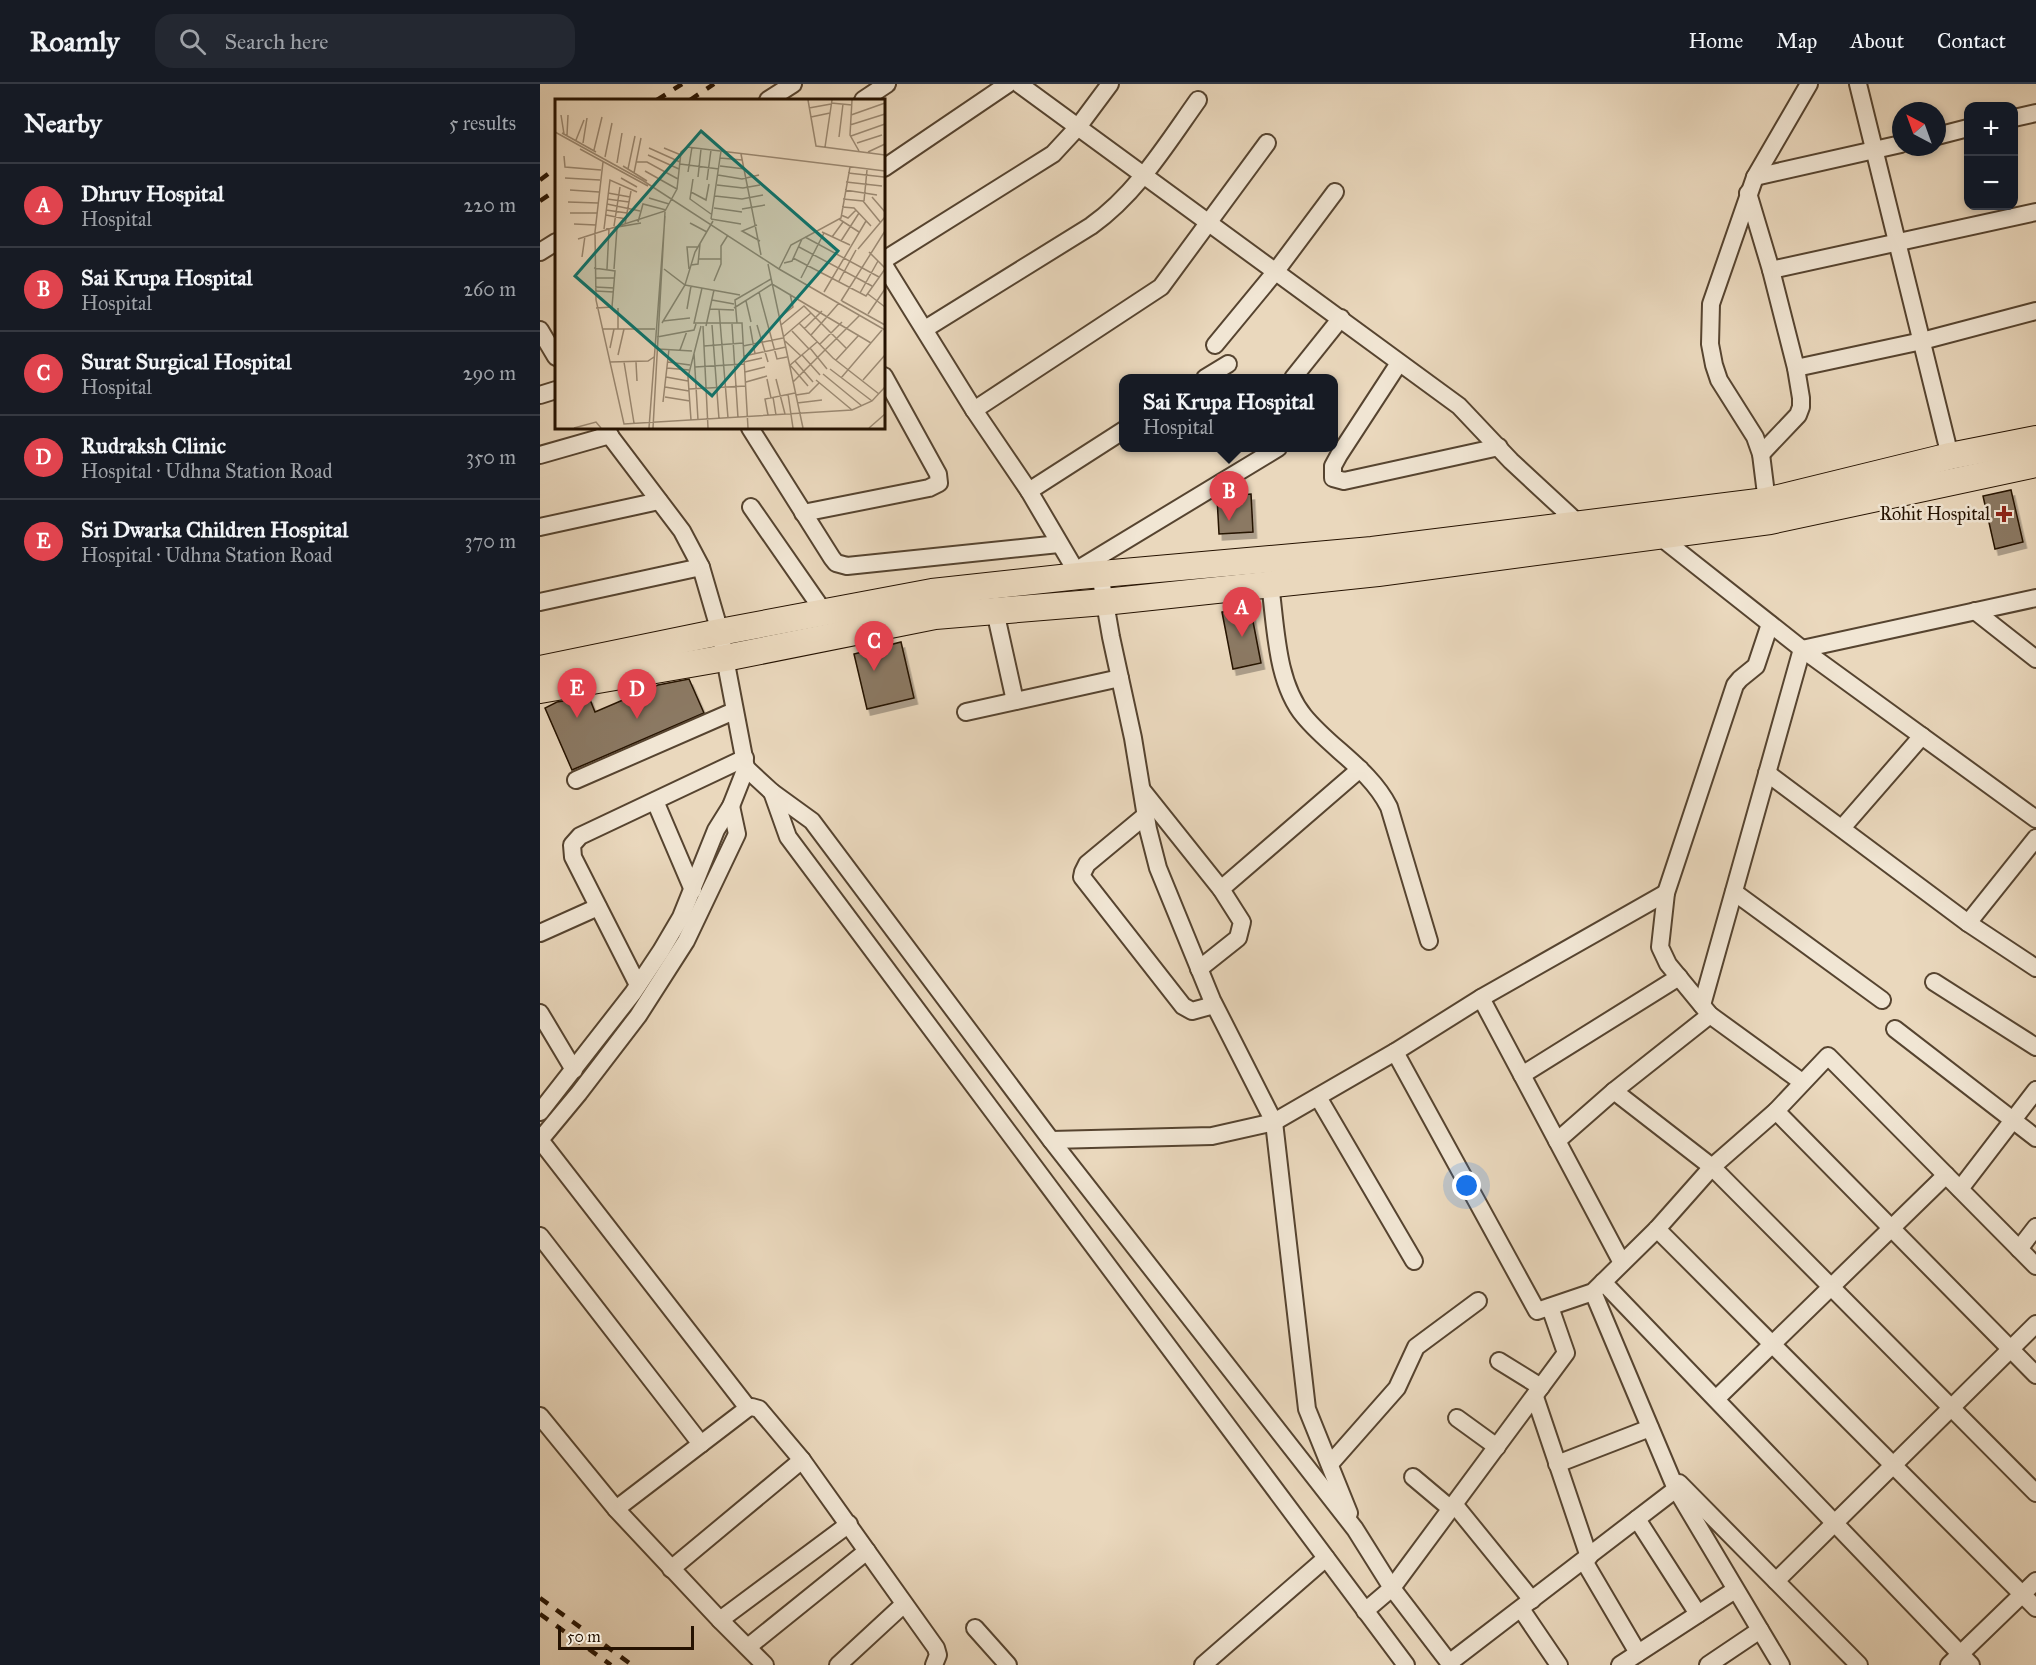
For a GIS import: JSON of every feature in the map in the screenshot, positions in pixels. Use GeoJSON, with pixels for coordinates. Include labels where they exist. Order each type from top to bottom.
{"type":"FeatureCollection","features":[{"type":"Feature","properties":{"kind":"main road"},"geometry":{"type":"LineString","coordinates":[[540,669],[932,592],[1085,574],[1372,550],[1579,524],[1768,511],[1950,456],[2036,439]]}},
{"type":"Feature","properties":{"kind":"main road"},"geometry":{"type":"LineString","coordinates":[[547,690],[725,658],[935,616],[1104,602],[1378,573],[1659,536],[1768,511],[2036,464]]}},
{"type":"Feature","properties":{"kind":"street"},"geometry":{"type":"LineString","coordinates":[[772,99],[793,84]]}},
{"type":"Feature","properties":{"kind":"street"},"geometry":{"type":"LineString","coordinates":[[864,99],[887,84]]}},
{"type":"Feature","properties":{"kind":"street"},"geometry":{"type":"LineString","coordinates":[[885,167],[1008,84]]}},
{"type":"Feature","properties":{"kind":"street"},"geometry":{"type":"LineString","coordinates":[[1019,84],[1459,406],[1498,447],[1579,524]]}},
{"type":"Feature","properties":{"kind":"street"},"geometry":{"type":"LineString","coordinates":[[885,261],[1044,161],[1078,127],[1110,84]]}},
{"type":"Feature","properties":{"kind":"street"},"geometry":{"type":"LineString","coordinates":[[1768,511],[1761,454],[1755,437],[1719,380],[1710,344],[1711,304],[1755,177],[1809,84]]}},
{"type":"Feature","properties":{"kind":"street"},"geometry":{"type":"LineString","coordinates":[[1858,84],[1950,456]]}},
{"type":"Feature","properties":{"kind":"street"},"geometry":{"type":"LineString","coordinates":[[925,329],[1091,226],[1109,212],[1144,177],[1198,100]]}},
{"type":"Feature","properties":{"kind":"street"},"geometry":{"type":"LineString","coordinates":[[2018,117],[2036,113]]}},
{"type":"Feature","properties":{"kind":"street"},"geometry":{"type":"LineString","coordinates":[[1946,134],[1964,129]]}},
{"type":"Feature","properties":{"kind":"street"},"geometry":{"type":"LineString","coordinates":[[974,410],[1161,287],[1267,143]]}},
{"type":"Feature","properties":{"kind":"street"},"geometry":{"type":"LineString","coordinates":[[1755,177],[1892,146]]}},
{"type":"Feature","properties":{"kind":"street"},"geometry":{"type":"LineString","coordinates":[[1215,345],[1276,271],[1335,192]]}},
{"type":"Feature","properties":{"kind":"street"},"geometry":{"type":"LineString","coordinates":[[1748,193],[1771,270],[1796,368],[1801,407],[1798,415],[1761,454]]}},
{"type":"Feature","properties":{"kind":"street"},"geometry":{"type":"LineString","coordinates":[[1771,270],[2036,212]]}},
{"type":"Feature","properties":{"kind":"street"},"geometry":{"type":"LineString","coordinates":[[540,252],[555,243]]}},
{"type":"Feature","properties":{"kind":"street"},"geometry":{"type":"LineString","coordinates":[[885,264],[974,410],[1029,491],[1059,544],[1085,574],[1104,602],[1158,868],[1214,1005],[1274,1122],[1307,1409],[1355,1530]]}},
{"type":"Feature","properties":{"kind":"street"},"geometry":{"type":"LineString","coordinates":[[1796,368],[1922,341],[2036,311]]}},
{"type":"Feature","properties":{"kind":"street"},"geometry":{"type":"LineString","coordinates":[[1296,374],[1341,318]]}},
{"type":"Feature","properties":{"kind":"street"},"geometry":{"type":"LineString","coordinates":[[541,335],[555,356]]}},
{"type":"Feature","properties":{"kind":"street"},"geometry":{"type":"LineString","coordinates":[[1399,363],[1333,465],[1333,478],[1344,482],[1498,447]]}},
{"type":"Feature","properties":{"kind":"street"},"geometry":{"type":"LineString","coordinates":[[1212,374],[1228,364]]}},
{"type":"Feature","properties":{"kind":"street"},"geometry":{"type":"LineString","coordinates":[[803,513],[929,488],[939,483],[938,474],[885,378]]}},
{"type":"Feature","properties":{"kind":"street"},"geometry":{"type":"LineString","coordinates":[[540,395],[555,390]]}},
{"type":"Feature","properties":{"kind":"street"},"geometry":{"type":"LineString","coordinates":[[751,429],[836,563],[847,566],[1059,544]]}},
{"type":"Feature","properties":{"kind":"street"},"geometry":{"type":"LineString","coordinates":[[540,455],[607,431],[682,531],[701,567],[720,632],[746,763],[772,792],[812,821],[1051,1140],[1355,1530],[1392,1588],[1450,1664],[1676,1490]]}},
{"type":"Feature","properties":{"kind":"street"},"geometry":{"type":"LineString","coordinates":[[1029,491],[1119,433]]}},
{"type":"Feature","properties":{"kind":"street"},"geometry":{"type":"LineString","coordinates":[[1085,574],[1270,452]]}},
{"type":"Feature","properties":{"kind":"street"},"geometry":{"type":"LineString","coordinates":[[540,527],[659,501]]}},
{"type":"Feature","properties":{"kind":"street"},"geometry":{"type":"LineString","coordinates":[[751,507],[824,612]]}},
{"type":"Feature","properties":{"kind":"street"},"geometry":{"type":"LineString","coordinates":[[1659,536],[1802,649],[2036,817]]}},
{"type":"Feature","properties":{"kind":"street"},"geometry":{"type":"LineString","coordinates":[[540,602],[701,567]]}},
{"type":"Feature","properties":{"kind":"street"},"geometry":{"type":"LineString","coordinates":[[1270,584],[1287,686],[1304,715],[1374,784],[1389,807],[1429,941]]}},
{"type":"Feature","properties":{"kind":"street"},"geometry":{"type":"LineString","coordinates":[[1802,649],[2036,598]]}},
{"type":"Feature","properties":{"kind":"street"},"geometry":{"type":"LineString","coordinates":[[995,611],[1015,701]]}},
{"type":"Feature","properties":{"kind":"street"},"geometry":{"type":"LineString","coordinates":[[1976,611],[2036,659]]}},
{"type":"Feature","properties":{"kind":"street"},"geometry":{"type":"LineString","coordinates":[[1770,624],[1756,666],[1735,685],[1666,893],[1659,947],[1668,964],[1706,1010],[1802,1082]]}},
{"type":"Feature","properties":{"kind":"street"},"geometry":{"type":"LineString","coordinates":[[1557,1141],[1706,1010],[1734,892],[1802,649]]}},
{"type":"Feature","properties":{"kind":"street"},"geometry":{"type":"LineString","coordinates":[[966,712],[1120,678]]}},
{"type":"Feature","properties":{"kind":"street"},"geometry":{"type":"LineString","coordinates":[[576,780],[734,711]]}},
{"type":"Feature","properties":{"kind":"street"},"geometry":{"type":"LineString","coordinates":[[1842,828],[1922,736]]}},
{"type":"Feature","properties":{"kind":"street"},"geometry":{"type":"LineString","coordinates":[[638,985],[573,857],[571,850],[574,841],[579,836],[655,801],[746,763]]}},
{"type":"Feature","properties":{"kind":"street"},"geometry":{"type":"LineString","coordinates":[[540,1112],[638,985],[681,917],[716,830],[730,806],[746,763]]}},
{"type":"Feature","properties":{"kind":"street"},"geometry":{"type":"LineString","coordinates":[[1221,890],[1360,769]]}},
{"type":"Feature","properties":{"kind":"street"},"geometry":{"type":"LineString","coordinates":[[1767,773],[1968,923],[2036,967]]}},
{"type":"Feature","properties":{"kind":"street"},"geometry":{"type":"LineString","coordinates":[[1142,789],[1221,890],[1242,922],[1238,938],[1199,969]]}},
{"type":"Feature","properties":{"kind":"street"},"geometry":{"type":"LineString","coordinates":[[772,792],[788,837],[1407,1665]]}},
{"type":"Feature","properties":{"kind":"street"},"geometry":{"type":"LineString","coordinates":[[655,801],[693,890]]}},
{"type":"Feature","properties":{"kind":"street"},"geometry":{"type":"LineString","coordinates":[[730,806],[737,834],[686,941],[638,1016],[540,1140],[748,1408]]}},
{"type":"Feature","properties":{"kind":"street"},"geometry":{"type":"LineString","coordinates":[[1146,815],[1087,864],[1083,877],[1184,1006],[1192,1011],[1214,1005]]}},
{"type":"Feature","properties":{"kind":"street"},"geometry":{"type":"LineString","coordinates":[[1968,923],[2036,838]]}},
{"type":"Feature","properties":{"kind":"street"},"geometry":{"type":"LineString","coordinates":[[1734,892],[1882,1000]]}},
{"type":"Feature","properties":{"kind":"street"},"geometry":{"type":"LineString","coordinates":[[1051,1140],[1212,1136],[1274,1122],[1395,1052],[1481,998],[1666,893]]}},
{"type":"Feature","properties":{"kind":"street"},"geometry":{"type":"LineString","coordinates":[[540,933],[598,907]]}},
{"type":"Feature","properties":{"kind":"street"},"geometry":{"type":"LineString","coordinates":[[1522,1074],[1679,977]]}},
{"type":"Feature","properties":{"kind":"street"},"geometry":{"type":"LineString","coordinates":[[1934,982],[2036,1047]]}},
{"type":"Feature","properties":{"kind":"street"},"geometry":{"type":"LineString","coordinates":[[1481,998],[1622,1263]]}},
{"type":"Feature","properties":{"kind":"street"},"geometry":{"type":"LineString","coordinates":[[540,1013],[545,1031],[574,1070]]}},
{"type":"Feature","properties":{"kind":"street"},"geometry":{"type":"LineString","coordinates":[[1895,1029],[2036,1138]]}},
{"type":"Feature","properties":{"kind":"street"},"geometry":{"type":"LineString","coordinates":[[1395,1052],[1537,1311],[1598,1287],[1657,1229],[1712,1167],[1776,1110],[1828,1056],[2036,1266]]}},
{"type":"Feature","properties":{"kind":"street"},"geometry":{"type":"LineString","coordinates":[[1960,1189],[2036,1090]]}},
{"type":"Feature","properties":{"kind":"street"},"geometry":{"type":"LineString","coordinates":[[1614,1091],[1712,1167],[2036,1493]]}},
{"type":"Feature","properties":{"kind":"street"},"geometry":{"type":"LineString","coordinates":[[1318,1097],[1414,1261]]}},
{"type":"Feature","properties":{"kind":"street"},"geometry":{"type":"LineString","coordinates":[[1776,1110],[2036,1375]]}},
{"type":"Feature","properties":{"kind":"street"},"geometry":{"type":"LineString","coordinates":[[1716,1399],[1946,1175]]}},
{"type":"Feature","properties":{"kind":"street"},"geometry":{"type":"LineString","coordinates":[[2019,1249],[2036,1227]]}},
{"type":"Feature","properties":{"kind":"street"},"geometry":{"type":"LineString","coordinates":[[1657,1229],[2036,1608]]}},
{"type":"Feature","properties":{"kind":"street"},"geometry":{"type":"LineString","coordinates":[[540,1236],[701,1444]]}},
{"type":"Feature","properties":{"kind":"street"},"geometry":{"type":"LineString","coordinates":[[1598,1287],[1716,1399],[1835,1523],[1960,1661],[2036,1581]]}},
{"type":"Feature","properties":{"kind":"street"},"geometry":{"type":"LineString","coordinates":[[1598,1287],[1650,1428],[1676,1490],[1781,1665]]}},
{"type":"Feature","properties":{"kind":"street"},"geometry":{"type":"LineString","coordinates":[[1330,1464],[1397,1388],[1416,1347],[1478,1301]]}},
{"type":"Feature","properties":{"kind":"street"},"geometry":{"type":"LineString","coordinates":[[1365,1611],[1392,1588],[1566,1353],[1550,1307]]}},
{"type":"Feature","properties":{"kind":"street"},"geometry":{"type":"LineString","coordinates":[[1776,1581],[2036,1324]]}},
{"type":"Feature","properties":{"kind":"street"},"geometry":{"type":"LineString","coordinates":[[1499,1361],[1538,1392],[1586,1559],[1638,1653]]}},
{"type":"Feature","properties":{"kind":"street"},"geometry":{"type":"LineString","coordinates":[[616,1509],[748,1408],[756,1408],[763,1413],[802,1460],[936,1648],[938,1655],[934,1665]]}},
{"type":"Feature","properties":{"kind":"street"},"geometry":{"type":"LineString","coordinates":[[540,1416],[616,1509],[765,1665]]}},
{"type":"Feature","properties":{"kind":"street"},"geometry":{"type":"LineString","coordinates":[[1457,1418],[1497,1447]]}},
{"type":"Feature","properties":{"kind":"street"},"geometry":{"type":"LineString","coordinates":[[1557,1464],[1650,1428]]}},
{"type":"Feature","properties":{"kind":"street"},"geometry":{"type":"LineString","coordinates":[[671,1569],[802,1460]]}},
{"type":"Feature","properties":{"kind":"street"},"geometry":{"type":"LineString","coordinates":[[1668,1471],[1859,1665]]}},
{"type":"Feature","properties":{"kind":"street"},"geometry":{"type":"LineString","coordinates":[[1413,1477],[1453,1506],[1526,1605],[1560,1665]]}},
{"type":"Feature","properties":{"kind":"street"},"geometry":{"type":"LineString","coordinates":[[1637,1519],[1698,1614]]}},
{"type":"Feature","properties":{"kind":"street"},"geometry":{"type":"LineString","coordinates":[[720,1620],[849,1524]]}},
{"type":"Feature","properties":{"kind":"street"},"geometry":{"type":"LineString","coordinates":[[748,1647],[867,1551]]}},
{"type":"Feature","properties":{"kind":"street"},"geometry":{"type":"LineString","coordinates":[[1203,1665],[1326,1558]]}},
{"type":"Feature","properties":{"kind":"street"},"geometry":{"type":"LineString","coordinates":[[1620,1665],[1735,1590]]}},
{"type":"Feature","properties":{"kind":"street"},"geometry":{"type":"LineString","coordinates":[[838,1665],[904,1604]]}},
{"type":"Feature","properties":{"kind":"street"},"geometry":{"type":"LineString","coordinates":[[975,1628],[1008,1665]]}},
{"type":"Feature","properties":{"kind":"street"},"geometry":{"type":"LineString","coordinates":[[1708,1665],[1760,1630]]}},
{"type":"Feature","properties":{"kind":"building"},"geometry":{"type":"Polygon","coordinates":[[[2011,490],[2023,542],[1995,549],[1983,496],[2011,490]]]}},
{"type":"Feature","properties":{"kind":"building"},"geometry":{"type":"Polygon","coordinates":[[[1251,494],[1253,532],[1219,534],[1217,497],[1251,494]]]}},
{"type":"Feature","properties":{"kind":"building"},"geometry":{"type":"Polygon","coordinates":[[[1250,606],[1261,663],[1233,669],[1222,612],[1250,606]]]}},
{"type":"Feature","properties":{"kind":"building"},"geometry":{"type":"Polygon","coordinates":[[[901,642],[914,698],[867,709],[854,654],[901,642]]]}},
{"type":"Feature","properties":{"kind":"building"},"geometry":{"type":"Polygon","coordinates":[[[689,679],[704,713],[572,770],[545,708],[557,702],[589,697],[595,712],[658,685],[689,679]]]}},
{"type":"Feature","properties":{"kind":"railway"},"geometry":{"type":"LineString","coordinates":[[659,99],[682,84]]}},
{"type":"Feature","properties":{"kind":"railway"},"geometry":{"type":"LineString","coordinates":[[692,99],[714,84]]}},
{"type":"Feature","properties":{"kind":"railway"},"geometry":{"type":"LineString","coordinates":[[540,180],[555,169]]}},
{"type":"Feature","properties":{"kind":"railway"},"geometry":{"type":"LineString","coordinates":[[540,201],[555,191]]}},
{"type":"Feature","properties":{"kind":"railway"},"geometry":{"type":"LineString","coordinates":[[540,1598],[632,1665]]}},
{"type":"Feature","properties":{"kind":"railway"},"geometry":{"type":"LineString","coordinates":[[540,1614],[611,1665]]}},
{"type":"Feature","properties":{"kind":"place","name":"Rohit Hospital"},"geometry":{"type":"Point","coordinates":[2004,514]}},
{"type":"Feature","properties":{"kind":"place","name":"Sai Krupa Hospital"},"geometry":{"type":"Point","coordinates":[1229,521]}},
{"type":"Feature","properties":{"kind":"place","name":"Dhruv Hospital"},"geometry":{"type":"Point","coordinates":[1242,637]}},
{"type":"Feature","properties":{"kind":"place","name":"Surat Surgical Hospital"},"geometry":{"type":"Point","coordinates":[874,671]}},
{"type":"Feature","properties":{"kind":"place","name":"Sri Dwarka Children Hospital"},"geometry":{"type":"Point","coordinates":[577,718]}},
{"type":"Feature","properties":{"kind":"place","name":"Rudraksh Clinic"},"geometry":{"type":"Point","coordinates":[637,719]}}]}
